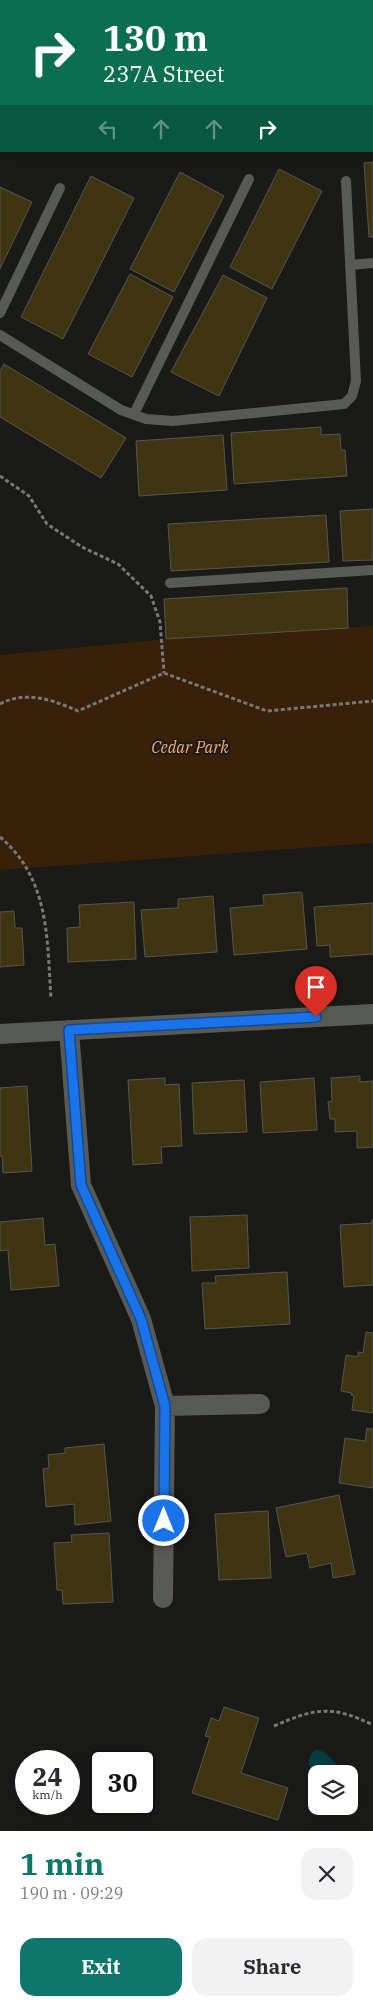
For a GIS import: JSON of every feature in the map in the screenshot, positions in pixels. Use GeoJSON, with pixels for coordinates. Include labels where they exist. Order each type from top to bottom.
{"type":"FeatureCollection","features":[{"type":"Feature","properties":{"kind":"street"},"geometry":{"type":"LineString","coordinates":[[0,1034],[373,1014]]}},
{"type":"Feature","properties":{"kind":"street"},"geometry":{"type":"LineString","coordinates":[[69,1030],[81,1185],[141,1319],[165,1406],[163,1598]]}},
{"type":"Feature","properties":{"kind":"street"},"geometry":{"type":"LineString","coordinates":[[165,1406],[260,1404]]}},
{"type":"Feature","properties":{"kind":"lane"},"geometry":{"type":"LineString","coordinates":[[134,414],[249,179]]}},
{"type":"Feature","properties":{"kind":"lane"},"geometry":{"type":"LineString","coordinates":[[0,335],[121,410],[146,419],[173,421],[344,404],[352,396],[356,381],[346,181]]}},
{"type":"Feature","properties":{"kind":"lane"},"geometry":{"type":"LineString","coordinates":[[0,312],[60,188]]}},
{"type":"Feature","properties":{"kind":"lane"},"geometry":{"type":"LineString","coordinates":[[350,265],[373,263]]}},
{"type":"Feature","properties":{"kind":"lane"},"geometry":{"type":"LineString","coordinates":[[170,583],[373,570]]}},
{"type":"Feature","properties":{"kind":"path"},"geometry":{"type":"LineString","coordinates":[[0,476],[29,496],[47,524],[82,547],[118,564],[151,596],[160,622],[164,673]]}},
{"type":"Feature","properties":{"kind":"path"},"geometry":{"type":"LineString","coordinates":[[0,704],[19,697],[42,698],[55,701],[78,711],[164,673],[267,711],[373,701]]}},
{"type":"Feature","properties":{"kind":"path"},"geometry":{"type":"LineString","coordinates":[[0,837],[11,846],[30,875],[40,899],[45,916],[51,999]]}},
{"type":"Feature","properties":{"kind":"path"},"geometry":{"type":"LineString","coordinates":[[274,1726],[300,1714],[330,1710],[373,1725]]}},
{"type":"Feature","properties":{"kind":"green space","name":"Cedar Park"},"geometry":{"type":"Polygon","coordinates":[[[373,626],[373,843],[0,870],[0,655],[166,639],[373,626]]]}},
{"type":"Feature","properties":{"kind":"water"},"geometry":{"type":"Polygon","coordinates":[[[319,1750],[337,1765],[309,1765],[310,1756],[319,1750]]]}},
{"type":"Feature","properties":{"kind":"building"},"geometry":{"type":"Polygon","coordinates":[[[373,162],[373,237],[369,237],[364,163],[373,162]]]}},
{"type":"Feature","properties":{"kind":"building"},"geometry":{"type":"Polygon","coordinates":[[[279,169],[322,191],[272,289],[230,267],[279,169]]]}},
{"type":"Feature","properties":{"kind":"building"},"geometry":{"type":"Polygon","coordinates":[[[180,172],[224,196],[174,292],[130,269],[180,172]]]}},
{"type":"Feature","properties":{"kind":"building"},"geometry":{"type":"Polygon","coordinates":[[[91,176],[134,198],[63,339],[21,317],[91,176]]]}},
{"type":"Feature","properties":{"kind":"building"},"geometry":{"type":"Polygon","coordinates":[[[0,187],[32,202],[0,269],[0,187]]]}},
{"type":"Feature","properties":{"kind":"building"},"geometry":{"type":"Polygon","coordinates":[[[130,274],[173,297],[132,377],[88,354],[130,274]]]}},
{"type":"Feature","properties":{"kind":"building"},"geometry":{"type":"Polygon","coordinates":[[[223,275],[267,298],[219,396],[171,372],[223,275]]]}},
{"type":"Feature","properties":{"kind":"building"},"geometry":{"type":"Polygon","coordinates":[[[4,364],[126,438],[101,478],[0,417],[0,371],[4,364]]]}},
{"type":"Feature","properties":{"kind":"building"},"geometry":{"type":"Polygon","coordinates":[[[321,427],[321,435],[340,434],[341,450],[345,450],[347,476],[234,484],[231,433],[321,427]]]}},
{"type":"Feature","properties":{"kind":"building"},"geometry":{"type":"Polygon","coordinates":[[[223,435],[227,490],[139,496],[136,441],[223,435]]]}},
{"type":"Feature","properties":{"kind":"building"},"geometry":{"type":"Polygon","coordinates":[[[373,509],[373,560],[343,561],[340,511],[373,509]]]}},
{"type":"Feature","properties":{"kind":"building"},"geometry":{"type":"Polygon","coordinates":[[[326,515],[329,562],[171,571],[168,524],[326,515]]]}},
{"type":"Feature","properties":{"kind":"building"},"geometry":{"type":"Polygon","coordinates":[[[347,588],[348,628],[166,639],[164,599],[347,588]]]}},
{"type":"Feature","properties":{"kind":"building"},"geometry":{"type":"Polygon","coordinates":[[[302,892],[307,949],[234,955],[230,908],[264,905],[263,895],[302,892]]]}},
{"type":"Feature","properties":{"kind":"building"},"geometry":{"type":"Polygon","coordinates":[[[213,896],[217,952],[145,957],[141,910],[178,908],[178,899],[213,896]]]}},
{"type":"Feature","properties":{"kind":"building"},"geometry":{"type":"Polygon","coordinates":[[[134,902],[136,959],[68,962],[67,928],[80,927],[79,905],[134,902]]]}},
{"type":"Feature","properties":{"kind":"building"},"geometry":{"type":"Polygon","coordinates":[[[373,903],[373,954],[330,957],[330,945],[317,946],[314,907],[373,903]]]}},
{"type":"Feature","properties":{"kind":"building"},"geometry":{"type":"Polygon","coordinates":[[[14,911],[15,928],[22,928],[24,965],[0,967],[0,912],[14,911]]]}},
{"type":"Feature","properties":{"kind":"building"},"geometry":{"type":"Polygon","coordinates":[[[360,1076],[360,1082],[373,1081],[373,1147],[357,1148],[357,1131],[335,1132],[335,1119],[330,1119],[328,1102],[332,1101],[331,1078],[360,1076]]]}},
{"type":"Feature","properties":{"kind":"building"},"geometry":{"type":"Polygon","coordinates":[[[165,1078],[165,1085],[179,1084],[182,1146],[161,1147],[162,1163],[133,1165],[128,1080],[165,1078]]]}},
{"type":"Feature","properties":{"kind":"building"},"geometry":{"type":"Polygon","coordinates":[[[314,1078],[317,1130],[263,1133],[260,1082],[314,1078]]]}},
{"type":"Feature","properties":{"kind":"building"},"geometry":{"type":"Polygon","coordinates":[[[244,1080],[247,1132],[194,1134],[192,1083],[244,1080]]]}},
{"type":"Feature","properties":{"kind":"building"},"geometry":{"type":"Polygon","coordinates":[[[27,1086],[32,1171],[3,1173],[2,1156],[0,1156],[0,1088],[27,1086]]]}},
{"type":"Feature","properties":{"kind":"building"},"geometry":{"type":"Polygon","coordinates":[[[247,1215],[249,1268],[192,1271],[190,1217],[247,1215]]]}},
{"type":"Feature","properties":{"kind":"building"},"geometry":{"type":"Polygon","coordinates":[[[43,1218],[45,1245],[55,1244],[59,1286],[11,1290],[8,1250],[0,1251],[0,1222],[43,1218]]]}},
{"type":"Feature","properties":{"kind":"building"},"geometry":{"type":"Polygon","coordinates":[[[372,1220],[373,1285],[344,1287],[340,1225],[372,1223],[372,1220]]]}},
{"type":"Feature","properties":{"kind":"building"},"geometry":{"type":"Polygon","coordinates":[[[287,1272],[290,1324],[205,1329],[202,1283],[216,1283],[215,1276],[287,1272]]]}},
{"type":"Feature","properties":{"kind":"building"},"geometry":{"type":"Polygon","coordinates":[[[366,1332],[373,1333],[373,1413],[352,1410],[354,1396],[351,1395],[352,1393],[341,1391],[346,1355],[358,1357],[358,1352],[363,1353],[366,1332]]]}},
{"type":"Feature","properties":{"kind":"building"},"geometry":{"type":"Polygon","coordinates":[[[367,1428],[373,1429],[373,1488],[339,1483],[345,1438],[365,1441],[367,1428]]]}},
{"type":"Feature","properties":{"kind":"building"},"geometry":{"type":"Polygon","coordinates":[[[104,1444],[111,1521],[75,1525],[74,1504],[46,1507],[43,1469],[49,1468],[48,1455],[65,1453],[65,1448],[104,1444]]]}},
{"type":"Feature","properties":{"kind":"building"},"geometry":{"type":"Polygon","coordinates":[[[339,1495],[355,1574],[333,1578],[331,1563],[310,1568],[307,1553],[286,1557],[276,1508],[339,1495]]]}},
{"type":"Feature","properties":{"kind":"building"},"geometry":{"type":"Polygon","coordinates":[[[268,1511],[271,1578],[219,1580],[215,1514],[268,1511]]]}},
{"type":"Feature","properties":{"kind":"building"},"geometry":{"type":"Polygon","coordinates":[[[109,1533],[113,1602],[63,1604],[62,1590],[57,1590],[54,1543],[72,1542],[71,1535],[109,1533]]]}},
{"type":"Feature","properties":{"kind":"building"},"geometry":{"type":"Polygon","coordinates":[[[224,1707],[259,1718],[241,1773],[288,1788],[278,1820],[192,1793],[210,1737],[205,1736],[211,1718],[219,1721],[224,1707]]]}},
{"type":"Feature","properties":{"kind":"route"},"geometry":{"type":"LineString","coordinates":[[164,1521],[165,1406],[141,1319],[81,1185],[69,1030],[316,1017]]}}]}
